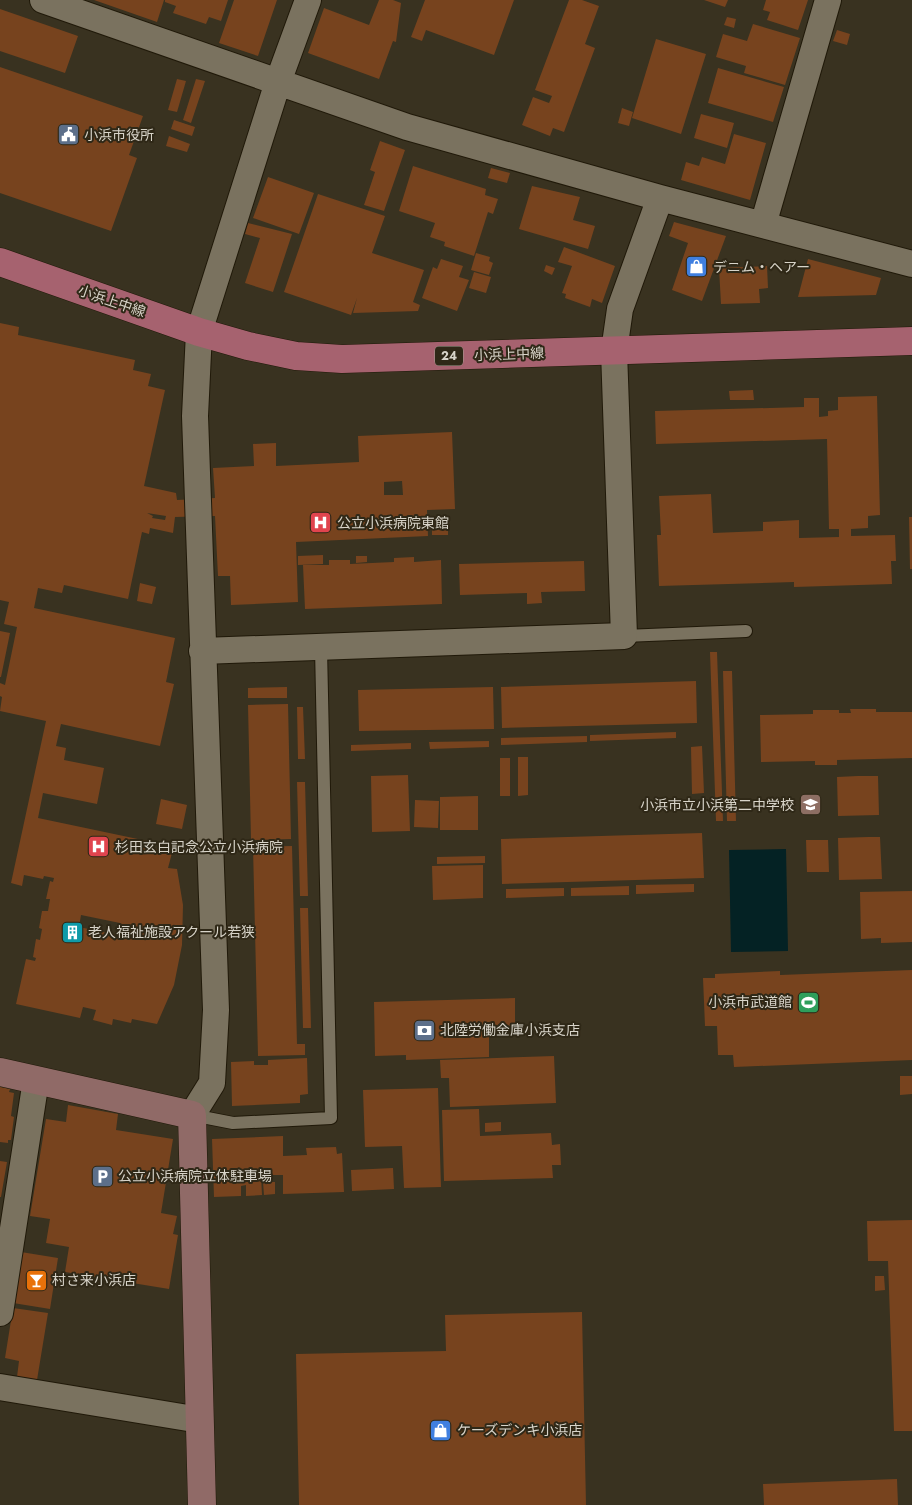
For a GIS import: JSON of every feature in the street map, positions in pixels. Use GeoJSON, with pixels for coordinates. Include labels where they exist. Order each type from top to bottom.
{"type":"FeatureCollection","features":[{"type":"Feature","properties":{"kind":"main road","name":"小浜上中線"},"geometry":{"type":"LineString","coordinates":[[0,262],[199,332],[248,346],[296,356],[342,359],[912,341]]}},
{"type":"Feature","properties":{"kind":"street"},"geometry":{"type":"LineString","coordinates":[[42,0],[407,128],[660,198],[912,264]]}},
{"type":"Feature","properties":{"kind":"street"},"geometry":{"type":"LineString","coordinates":[[202,1505],[192,1115],[212,1083],[216,1010],[195,416],[199,332],[278,82],[308,0]]}},
{"type":"Feature","properties":{"kind":"street"},"geometry":{"type":"LineString","coordinates":[[764,225],[828,0]]}},
{"type":"Feature","properties":{"kind":"street"},"geometry":{"type":"LineString","coordinates":[[202,651],[624,636],[614,351],[620,309],[660,198]]}},
{"type":"Feature","properties":{"kind":"street"},"geometry":{"type":"LineString","coordinates":[[0,1072],[192,1115]]}},
{"type":"Feature","properties":{"kind":"street"},"geometry":{"type":"LineString","coordinates":[[0,1312],[36,1080]]}},
{"type":"Feature","properties":{"kind":"street"},"geometry":{"type":"LineString","coordinates":[[0,1387],[200,1420]]}},
{"type":"Feature","properties":{"kind":"lane"},"geometry":{"type":"LineString","coordinates":[[624,636],[746,632]]}},
{"type":"Feature","properties":{"kind":"lane"},"geometry":{"type":"LineString","coordinates":[[192,1115],[233,1122],[331,1118],[320,648]]}},
{"type":"Feature","properties":{"kind":"water"},"geometry":{"type":"Polygon","coordinates":[[[786,849],[788,951],[731,952],[729,850],[786,849]]]}},
{"type":"Feature","properties":{"kind":"building"},"geometry":{"type":"Polygon","coordinates":[[[94,0],[164,0],[157,22],[94,0]]]}},
{"type":"Feature","properties":{"kind":"building"},"geometry":{"type":"Polygon","coordinates":[[[165,0],[228,0],[221,21],[209,17],[206,24],[173,13],[176,6],[165,2],[165,0]]]}},
{"type":"Feature","properties":{"kind":"building"},"geometry":{"type":"Polygon","coordinates":[[[234,0],[277,0],[258,56],[219,43],[234,0]]]}},
{"type":"Feature","properties":{"kind":"building"},"geometry":{"type":"Polygon","coordinates":[[[379,0],[393,0],[401,3],[396,42],[393,41],[379,79],[308,53],[324,8],[369,25],[379,0]]]}},
{"type":"Feature","properties":{"kind":"building"},"geometry":{"type":"Polygon","coordinates":[[[425,0],[514,0],[494,55],[426,30],[422,41],[411,37],[425,0]]]}},
{"type":"Feature","properties":{"kind":"building"},"geometry":{"type":"Polygon","coordinates":[[[569,0],[582,0],[599,6],[585,44],[595,48],[564,132],[553,128],[550,136],[522,125],[533,97],[549,103],[552,96],[535,90],[569,0]]]}},
{"type":"Feature","properties":{"kind":"building"},"geometry":{"type":"Polygon","coordinates":[[[704,0],[728,0],[725,7],[704,0]]]}},
{"type":"Feature","properties":{"kind":"building"},"geometry":{"type":"Polygon","coordinates":[[[766,0],[808,0],[798,30],[767,20],[770,12],[763,10],[766,0]]]}},
{"type":"Feature","properties":{"kind":"building"},"geometry":{"type":"Polygon","coordinates":[[[0,9],[78,36],[65,73],[0,51],[0,9]]]}},
{"type":"Feature","properties":{"kind":"building"},"geometry":{"type":"Polygon","coordinates":[[[727,17],[736,19],[734,28],[724,25],[727,17]]]}},
{"type":"Feature","properties":{"kind":"building"},"geometry":{"type":"Polygon","coordinates":[[[753,24],[800,38],[785,85],[744,73],[746,66],[716,57],[723,34],[747,41],[753,24]]]}},
{"type":"Feature","properties":{"kind":"building"},"geometry":{"type":"Polygon","coordinates":[[[837,30],[850,34],[847,45],[833,41],[837,30]]]}},
{"type":"Feature","properties":{"kind":"building"},"geometry":{"type":"Polygon","coordinates":[[[656,39],[706,54],[681,134],[632,118],[656,39]]]}},
{"type":"Feature","properties":{"kind":"building","name":"小浜市役所"},"geometry":{"type":"Polygon","coordinates":[[[0,67],[143,116],[129,155],[137,158],[111,231],[0,193],[0,67]]]}},
{"type":"Feature","properties":{"kind":"building"},"geometry":{"type":"Polygon","coordinates":[[[718,68],[784,87],[773,122],[708,103],[718,68]]]}},
{"type":"Feature","properties":{"kind":"building"},"geometry":{"type":"Polygon","coordinates":[[[177,79],[186,81],[177,112],[168,110],[177,79]]]}},
{"type":"Feature","properties":{"kind":"building"},"geometry":{"type":"Polygon","coordinates":[[[196,79],[205,81],[191,123],[183,120],[196,79]]]}},
{"type":"Feature","properties":{"kind":"building"},"geometry":{"type":"Polygon","coordinates":[[[622,108],[633,112],[629,126],[618,123],[622,108]]]}},
{"type":"Feature","properties":{"kind":"building"},"geometry":{"type":"Polygon","coordinates":[[[701,114],[734,123],[727,148],[694,138],[701,114]]]}},
{"type":"Feature","properties":{"kind":"building"},"geometry":{"type":"Polygon","coordinates":[[[174,120],[195,127],[192,136],[171,129],[174,120]]]}},
{"type":"Feature","properties":{"kind":"building"},"geometry":{"type":"Polygon","coordinates":[[[734,134],[766,143],[750,200],[681,180],[686,162],[699,166],[702,157],[725,164],[734,134]]]}},
{"type":"Feature","properties":{"kind":"building"},"geometry":{"type":"Polygon","coordinates":[[[169,136],[190,144],[187,152],[166,146],[169,136]]]}},
{"type":"Feature","properties":{"kind":"building"},"geometry":{"type":"Polygon","coordinates":[[[380,141],[405,150],[384,211],[364,205],[375,172],[370,170],[380,141]]]}},
{"type":"Feature","properties":{"kind":"building"},"geometry":{"type":"Polygon","coordinates":[[[413,166],[486,189],[485,195],[498,199],[493,214],[488,212],[474,256],[444,246],[445,242],[430,237],[435,223],[399,211],[413,166]]]}},
{"type":"Feature","properties":{"kind":"building"},"geometry":{"type":"Polygon","coordinates":[[[491,168],[510,173],[507,183],[488,178],[491,168]]]}},
{"type":"Feature","properties":{"kind":"building"},"geometry":{"type":"Polygon","coordinates":[[[268,177],[314,193],[299,234],[253,218],[268,177]]]}},
{"type":"Feature","properties":{"kind":"building"},"geometry":{"type":"Polygon","coordinates":[[[532,186],[580,197],[573,220],[595,226],[588,249],[519,229],[532,186]]]}},
{"type":"Feature","properties":{"kind":"building"},"geometry":{"type":"Polygon","coordinates":[[[318,194],[385,216],[372,253],[424,270],[413,302],[420,305],[418,311],[353,313],[357,298],[351,315],[284,292],[318,194]]]}},
{"type":"Feature","properties":{"kind":"building","name":"デニム・ヘアー"},"geometry":{"type":"Polygon","coordinates":[[[674,222],[726,236],[702,301],[672,290],[688,243],[669,236],[674,222]]]}},
{"type":"Feature","properties":{"kind":"building"},"geometry":{"type":"Polygon","coordinates":[[[248,223],[292,234],[273,292],[245,283],[260,238],[245,234],[248,223]]]}},
{"type":"Feature","properties":{"kind":"building"},"geometry":{"type":"Polygon","coordinates":[[[564,247],[615,266],[602,303],[592,299],[590,307],[565,298],[566,294],[562,293],[572,266],[558,262],[564,247]]]}},
{"type":"Feature","properties":{"kind":"building"},"geometry":{"type":"Polygon","coordinates":[[[476,253],[490,257],[489,261],[493,263],[489,275],[471,270],[476,253]]]}},
{"type":"Feature","properties":{"kind":"building"},"geometry":{"type":"Polygon","coordinates":[[[441,259],[463,266],[459,277],[469,280],[457,311],[422,298],[433,267],[437,269],[441,259]]]}},
{"type":"Feature","properties":{"kind":"building"},"geometry":{"type":"Polygon","coordinates":[[[808,259],[881,278],[876,295],[798,297],[808,259]]]}},
{"type":"Feature","properties":{"kind":"building"},"geometry":{"type":"Polygon","coordinates":[[[546,265],[555,268],[552,275],[544,271],[546,265]]]}},
{"type":"Feature","properties":{"kind":"building"},"geometry":{"type":"Polygon","coordinates":[[[767,266],[768,288],[759,289],[760,303],[721,304],[719,268],[767,266]]]}},
{"type":"Feature","properties":{"kind":"building"},"geometry":{"type":"Polygon","coordinates":[[[474,272],[491,277],[486,293],[469,288],[474,272]]]}},
{"type":"Feature","properties":{"kind":"building","name":"杉田玄白記念公立小浜病院"},"geometry":{"type":"Polygon","coordinates":[[[0,323],[19,327],[18,335],[135,360],[133,370],[151,374],[148,386],[165,390],[144,486],[176,493],[177,500],[215,498],[213,468],[254,466],[253,444],[276,443],[276,466],[359,462],[358,436],[452,432],[455,509],[427,510],[428,536],[296,542],[298,602],[231,605],[230,576],[218,576],[215,516],[175,517],[173,533],[150,528],[149,534],[142,532],[128,599],[64,585],[62,593],[38,588],[34,608],[175,638],[166,682],[174,684],[160,746],[61,724],[56,746],[66,748],[64,760],[104,768],[97,804],[43,793],[38,818],[152,842],[151,848],[172,853],[168,868],[177,869],[183,905],[182,945],[174,985],[157,1024],[132,1019],[131,1023],[113,1019],[112,1025],[93,1020],[96,1010],[83,1007],[80,1018],[16,1004],[26,959],[35,961],[36,958],[33,957],[36,939],[40,940],[42,929],[39,928],[42,911],[48,911],[50,899],[46,899],[50,881],[53,882],[54,878],[44,876],[43,879],[24,875],[22,886],[11,883],[46,721],[0,711],[2,697],[0,696],[0,683],[5,685],[17,627],[4,624],[9,602],[0,600],[0,323]],[[402,481],[384,482],[384,495],[403,495],[402,481]],[[147,513],[153,516],[152,518],[165,520],[166,516],[147,513]],[[81,915],[79,927],[117,935],[120,923],[81,915]]]}},
{"type":"Feature","properties":{"kind":"building"},"geometry":{"type":"Polygon","coordinates":[[[753,390],[754,400],[730,400],[729,391],[753,390]]]}},
{"type":"Feature","properties":{"kind":"building"},"geometry":{"type":"Polygon","coordinates":[[[877,396],[880,515],[868,516],[868,528],[851,529],[851,536],[895,535],[896,561],[891,561],[892,584],[794,587],[794,582],[659,586],[657,535],[661,535],[659,496],[711,494],[713,533],[763,531],[763,522],[799,520],[799,538],[839,537],[839,529],[829,529],[827,439],[656,444],[655,411],[804,407],[804,398],[819,398],[819,417],[828,416],[828,411],[838,410],[838,397],[877,396]]]}},
{"type":"Feature","properties":{"kind":"building"},"geometry":{"type":"Polygon","coordinates":[[[909,517],[912,517],[912,569],[910,569],[909,517]]]}},
{"type":"Feature","properties":{"kind":"building"},"geometry":{"type":"Polygon","coordinates":[[[432,523],[448,523],[448,535],[432,535],[432,523]]]}},
{"type":"Feature","properties":{"kind":"building"},"geometry":{"type":"Polygon","coordinates":[[[323,555],[323,564],[298,565],[298,556],[323,555]]]}},
{"type":"Feature","properties":{"kind":"building"},"geometry":{"type":"Polygon","coordinates":[[[356,556],[367,556],[367,562],[356,563],[356,556]]]}},
{"type":"Feature","properties":{"kind":"building"},"geometry":{"type":"Polygon","coordinates":[[[414,557],[414,562],[441,560],[442,604],[305,609],[303,565],[329,565],[329,560],[350,560],[350,564],[394,562],[394,558],[414,557]]]}},
{"type":"Feature","properties":{"kind":"building"},"geometry":{"type":"Polygon","coordinates":[[[584,561],[585,591],[541,592],[542,603],[527,604],[527,593],[460,595],[459,564],[584,561]]]}},
{"type":"Feature","properties":{"kind":"building"},"geometry":{"type":"Polygon","coordinates":[[[140,583],[156,587],[152,604],[137,601],[140,583]]]}},
{"type":"Feature","properties":{"kind":"building"},"geometry":{"type":"Polygon","coordinates":[[[0,631],[10,633],[1,677],[0,677],[0,631]]]}},
{"type":"Feature","properties":{"kind":"building"},"geometry":{"type":"Polygon","coordinates":[[[710,652],[717,652],[723,821],[716,821],[710,652]]]}},
{"type":"Feature","properties":{"kind":"building"},"geometry":{"type":"Polygon","coordinates":[[[723,671],[732,671],[736,821],[727,821],[723,671]]]}},
{"type":"Feature","properties":{"kind":"building"},"geometry":{"type":"Polygon","coordinates":[[[696,681],[697,723],[502,728],[501,687],[696,681]]]}},
{"type":"Feature","properties":{"kind":"building"},"geometry":{"type":"Polygon","coordinates":[[[287,687],[287,698],[248,698],[248,688],[287,687]]]}},
{"type":"Feature","properties":{"kind":"building"},"geometry":{"type":"Polygon","coordinates":[[[493,687],[494,729],[359,731],[358,690],[493,687]]]}},
{"type":"Feature","properties":{"kind":"building"},"geometry":{"type":"Polygon","coordinates":[[[288,704],[291,839],[251,840],[248,705],[288,704]]]}},
{"type":"Feature","properties":{"kind":"building"},"geometry":{"type":"Polygon","coordinates":[[[297,707],[303,707],[305,759],[298,759],[297,707]]]}},
{"type":"Feature","properties":{"kind":"building"},"geometry":{"type":"Polygon","coordinates":[[[850,709],[876,709],[876,712],[912,712],[912,758],[837,760],[837,765],[815,765],[815,761],[761,762],[760,715],[813,714],[813,710],[839,710],[839,713],[851,713],[850,709]]]}},
{"type":"Feature","properties":{"kind":"building"},"geometry":{"type":"Polygon","coordinates":[[[676,732],[676,738],[590,741],[590,735],[676,732]]]}},
{"type":"Feature","properties":{"kind":"building"},"geometry":{"type":"Polygon","coordinates":[[[587,736],[587,742],[501,745],[501,738],[587,736]]]}},
{"type":"Feature","properties":{"kind":"building"},"geometry":{"type":"Polygon","coordinates":[[[489,741],[489,747],[430,749],[429,742],[489,741]]]}},
{"type":"Feature","properties":{"kind":"building"},"geometry":{"type":"Polygon","coordinates":[[[411,743],[411,749],[351,751],[351,745],[411,743]]]}},
{"type":"Feature","properties":{"kind":"building"},"geometry":{"type":"Polygon","coordinates":[[[702,746],[704,793],[692,794],[691,747],[702,746]]]}},
{"type":"Feature","properties":{"kind":"building"},"geometry":{"type":"Polygon","coordinates":[[[518,757],[528,757],[528,795],[518,796],[518,757]]]}},
{"type":"Feature","properties":{"kind":"building"},"geometry":{"type":"Polygon","coordinates":[[[500,758],[510,758],[510,796],[500,796],[500,758]]]}},
{"type":"Feature","properties":{"kind":"building"},"geometry":{"type":"Polygon","coordinates":[[[408,775],[410,831],[372,832],[371,776],[408,775]]]}},
{"type":"Feature","properties":{"kind":"building"},"geometry":{"type":"Polygon","coordinates":[[[878,776],[879,815],[838,816],[837,777],[878,776]]]}},
{"type":"Feature","properties":{"kind":"building"},"geometry":{"type":"Polygon","coordinates":[[[297,782],[305,782],[308,896],[300,896],[297,782]]]}},
{"type":"Feature","properties":{"kind":"building"},"geometry":{"type":"Polygon","coordinates":[[[478,796],[478,830],[440,830],[440,797],[478,796]]]}},
{"type":"Feature","properties":{"kind":"building"},"geometry":{"type":"Polygon","coordinates":[[[161,799],[187,805],[182,829],[156,824],[161,799]]]}},
{"type":"Feature","properties":{"kind":"building"},"geometry":{"type":"Polygon","coordinates":[[[415,800],[439,801],[438,828],[414,827],[415,800]]]}},
{"type":"Feature","properties":{"kind":"building"},"geometry":{"type":"Polygon","coordinates":[[[702,833],[704,878],[502,884],[501,839],[702,833]]]}},
{"type":"Feature","properties":{"kind":"building"},"geometry":{"type":"Polygon","coordinates":[[[880,837],[882,879],[839,880],[838,838],[880,837]]]}},
{"type":"Feature","properties":{"kind":"building"},"geometry":{"type":"Polygon","coordinates":[[[806,840],[828,840],[829,872],[807,872],[806,840]]]}},
{"type":"Feature","properties":{"kind":"building"},"geometry":{"type":"Polygon","coordinates":[[[292,846],[297,1044],[305,1044],[305,1055],[258,1056],[253,847],[292,846]]]}},
{"type":"Feature","properties":{"kind":"building"},"geometry":{"type":"Polygon","coordinates":[[[485,856],[485,863],[437,864],[437,857],[485,856]]]}},
{"type":"Feature","properties":{"kind":"building"},"geometry":{"type":"Polygon","coordinates":[[[483,865],[483,898],[433,900],[432,866],[483,865]]]}},
{"type":"Feature","properties":{"kind":"building"},"geometry":{"type":"Polygon","coordinates":[[[694,884],[694,892],[636,894],[636,885],[694,884]]]}},
{"type":"Feature","properties":{"kind":"building"},"geometry":{"type":"Polygon","coordinates":[[[629,886],[629,895],[571,896],[571,888],[629,886]]]}},
{"type":"Feature","properties":{"kind":"building"},"geometry":{"type":"Polygon","coordinates":[[[564,888],[564,896],[506,898],[506,889],[564,888]]]}},
{"type":"Feature","properties":{"kind":"building"},"geometry":{"type":"Polygon","coordinates":[[[912,891],[912,942],[881,943],[881,938],[861,939],[860,892],[912,891]]]}},
{"type":"Feature","properties":{"kind":"building"},"geometry":{"type":"Polygon","coordinates":[[[300,908],[308,908],[311,1028],[303,1028],[300,908]]]}},
{"type":"Feature","properties":{"kind":"building","name":"小浜市武道館"},"geometry":{"type":"Polygon","coordinates":[[[912,970],[912,1060],[734,1067],[733,1055],[718,1055],[717,1026],[705,1026],[703,978],[715,978],[715,974],[780,971],[780,975],[912,970]]]}},
{"type":"Feature","properties":{"kind":"building","name":"北陸労働金庫小浜支店"},"geometry":{"type":"Polygon","coordinates":[[[515,998],[515,1029],[489,1029],[489,1057],[406,1060],[406,1055],[375,1056],[374,1002],[515,998]]]}},
{"type":"Feature","properties":{"kind":"building"},"geometry":{"type":"Polygon","coordinates":[[[554,1056],[556,1103],[450,1107],[449,1078],[441,1078],[440,1060],[554,1056]]]}},
{"type":"Feature","properties":{"kind":"building"},"geometry":{"type":"Polygon","coordinates":[[[307,1058],[308,1094],[300,1095],[300,1103],[232,1106],[231,1062],[254,1061],[254,1065],[268,1065],[268,1060],[307,1058]]]}},
{"type":"Feature","properties":{"kind":"building"},"geometry":{"type":"Polygon","coordinates":[[[900,1076],[912,1076],[912,1094],[900,1095],[900,1076]]]}},
{"type":"Feature","properties":{"kind":"building"},"geometry":{"type":"Polygon","coordinates":[[[0,1087],[10,1089],[9,1092],[14,1093],[11,1116],[14,1117],[11,1140],[8,1140],[8,1143],[0,1142],[0,1087]]]}},
{"type":"Feature","properties":{"kind":"building"},"geometry":{"type":"Polygon","coordinates":[[[438,1088],[441,1187],[404,1188],[402,1146],[365,1147],[363,1090],[438,1088]]]}},
{"type":"Feature","properties":{"kind":"building","name":"公立小浜病院立体駐車場"},"geometry":{"type":"Polygon","coordinates":[[[68,1105],[118,1114],[116,1130],[173,1139],[161,1213],[177,1216],[173,1234],[178,1235],[169,1289],[65,1272],[69,1247],[46,1243],[50,1219],[30,1216],[46,1119],[66,1122],[68,1105]]]}},
{"type":"Feature","properties":{"kind":"building"},"geometry":{"type":"Polygon","coordinates":[[[479,1109],[480,1136],[551,1133],[552,1145],[560,1144],[561,1165],[552,1165],[553,1178],[444,1181],[442,1110],[479,1109]]]}},
{"type":"Feature","properties":{"kind":"building"},"geometry":{"type":"Polygon","coordinates":[[[501,1122],[501,1131],[485,1132],[485,1123],[501,1122]]]}},
{"type":"Feature","properties":{"kind":"building"},"geometry":{"type":"Polygon","coordinates":[[[283,1136],[283,1156],[307,1155],[306,1148],[336,1147],[337,1154],[342,1153],[344,1192],[283,1194],[283,1175],[261,1175],[262,1195],[246,1196],[246,1185],[241,1186],[241,1196],[214,1197],[212,1139],[283,1136]]]}},
{"type":"Feature","properties":{"kind":"building"},"geometry":{"type":"Polygon","coordinates":[[[0,1161],[7,1162],[1,1197],[0,1197],[0,1161]]]}},
{"type":"Feature","properties":{"kind":"building"},"geometry":{"type":"Polygon","coordinates":[[[393,1168],[394,1189],[352,1191],[351,1170],[393,1168]]]}},
{"type":"Feature","properties":{"kind":"building"},"geometry":{"type":"Polygon","coordinates":[[[263,1182],[275,1182],[275,1194],[264,1195],[263,1182]]]}},
{"type":"Feature","properties":{"kind":"building"},"geometry":{"type":"Polygon","coordinates":[[[912,1220],[912,1431],[894,1431],[888,1261],[868,1261],[867,1221],[912,1220]]]}},
{"type":"Feature","properties":{"kind":"building","name":"村さ来小浜店"},"geometry":{"type":"Polygon","coordinates":[[[21,1252],[58,1258],[50,1309],[13,1303],[21,1252]]]}},
{"type":"Feature","properties":{"kind":"building"},"geometry":{"type":"Polygon","coordinates":[[[875,1276],[884,1276],[885,1290],[875,1291],[875,1276]]]}},
{"type":"Feature","properties":{"kind":"building"},"geometry":{"type":"Polygon","coordinates":[[[13,1308],[48,1313],[37,1380],[17,1377],[19,1361],[5,1358],[13,1308]]]}},
{"type":"Feature","properties":{"kind":"building","name":"ケーズデンキ小浜店"},"geometry":{"type":"Polygon","coordinates":[[[582,1312],[586,1505],[299,1505],[296,1354],[446,1351],[445,1315],[582,1312]]]}},
{"type":"Feature","properties":{"kind":"building"},"geometry":{"type":"Polygon","coordinates":[[[897,1479],[898,1505],[764,1505],[763,1484],[897,1479]]]}},
{"type":"Feature","properties":{"kind":"place","name":"小浜市役所"},"geometry":{"type":"Point","coordinates":[68,135]}},
{"type":"Feature","properties":{"kind":"place","name":"デニム・ヘアー"},"geometry":{"type":"Point","coordinates":[697,267]}},
{"type":"Feature","properties":{"kind":"place","name":"公立小浜病院東館"},"geometry":{"type":"Point","coordinates":[321,523]}},
{"type":"Feature","properties":{"kind":"place","name":"小浜市立小浜第二中学校"},"geometry":{"type":"Point","coordinates":[810,805]}},
{"type":"Feature","properties":{"kind":"place","name":"杉田玄白記念公立小浜病院"},"geometry":{"type":"Point","coordinates":[99,847]}},
{"type":"Feature","properties":{"kind":"place","name":"老人福祉施設アクール若狭"},"geometry":{"type":"Point","coordinates":[72,932]}},
{"type":"Feature","properties":{"kind":"place","name":"小浜市武道館"},"geometry":{"type":"Point","coordinates":[808,1002]}},
{"type":"Feature","properties":{"kind":"place","name":"北陸労働金庫小浜支店"},"geometry":{"type":"Point","coordinates":[424,1030]}},
{"type":"Feature","properties":{"kind":"place","name":"公立小浜病院立体駐車場"},"geometry":{"type":"Point","coordinates":[102,1176]}},
{"type":"Feature","properties":{"kind":"place","name":"村さ来小浜店"},"geometry":{"type":"Point","coordinates":[36,1280]}},
{"type":"Feature","properties":{"kind":"place","name":"ケーズデンキ小浜店"},"geometry":{"type":"Point","coordinates":[441,1430]}}]}
